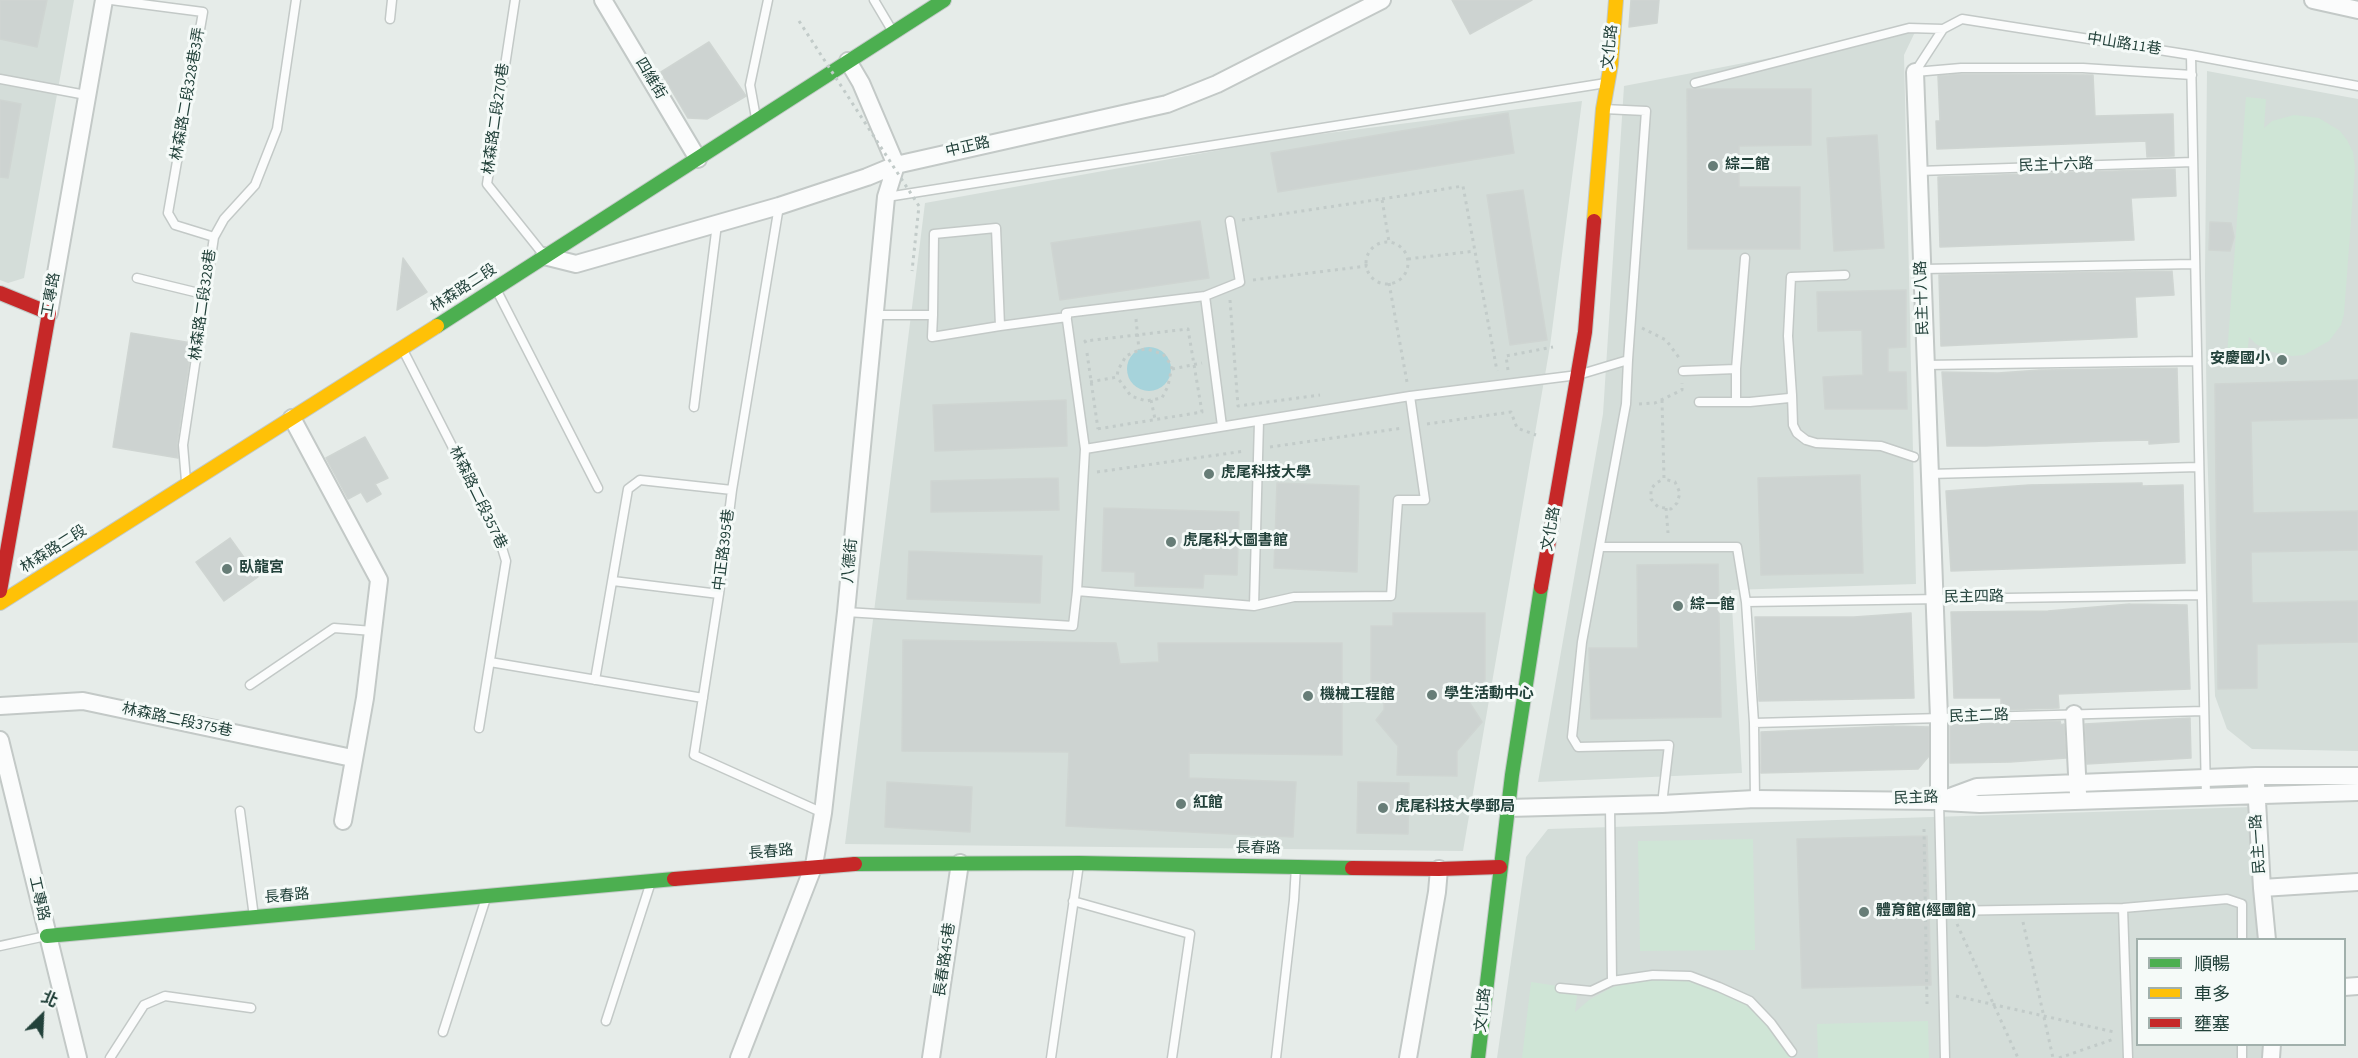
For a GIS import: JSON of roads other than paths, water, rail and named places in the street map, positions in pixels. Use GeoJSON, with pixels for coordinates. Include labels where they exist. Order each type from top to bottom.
{"type":"FeatureCollection","features":[{"type":"Feature","properties":{"kind":"street","name":"工專路"},"geometry":{"type":"LineString","coordinates":[[0,591],[104,0]]}},
{"type":"Feature","properties":{"kind":"street","name":"四維街"},"geometry":{"type":"LineString","coordinates":[[603,0],[698,159]]}},
{"type":"Feature","properties":{"kind":"street","name":"林森路二段"},"geometry":{"type":"LineString","coordinates":[[0,603],[402,349],[944,0]]}},
{"type":"Feature","properties":{"kind":"street","name":"中正路"},"geometry":{"type":"LineString","coordinates":[[544,256],[576,264],[779,206],[896,165],[1167,104],[1218,84],[1382,0]]}},
{"type":"Feature","properties":{"kind":"street","name":"文化路"},"geometry":{"type":"LineString","coordinates":[[1478,1058],[1500,867],[1538,604],[1585,332],[1603,109],[1611,64],[1616,0]]}},
{"type":"Feature","properties":{"kind":"street"},"geometry":{"type":"LineString","coordinates":[[2313,0],[2353,6]]}},
{"type":"Feature","properties":{"kind":"street"},"geometry":{"type":"LineString","coordinates":[[848,61],[861,83],[896,165]]}},
{"type":"Feature","properties":{"kind":"street","name":"民主十八路"},"geometry":{"type":"LineString","coordinates":[[1915,72],[1939,718],[1939,801]]}},
{"type":"Feature","properties":{"kind":"street","name":"八德街"},"geometry":{"type":"LineString","coordinates":[[739,1058],[814,865],[823,813],[846,612],[865,395],[886,197],[896,165]]}},
{"type":"Feature","properties":{"kind":"street"},"geometry":{"type":"LineString","coordinates":[[0,293],[49,313]]}},
{"type":"Feature","properties":{"kind":"street"},"geometry":{"type":"LineString","coordinates":[[292,418],[380,580],[365,698],[352,758],[343,821]]}},
{"type":"Feature","properties":{"kind":"street","name":"林森路二段375巷"},"geometry":{"type":"LineString","coordinates":[[0,706],[83,701],[352,758]]}},
{"type":"Feature","properties":{"kind":"street"},"geometry":{"type":"LineString","coordinates":[[2074,714],[2079,801]]}},
{"type":"Feature","properties":{"kind":"street","name":"工專路"},"geometry":{"type":"LineString","coordinates":[[0,740],[78,1058]]}},
{"type":"Feature","properties":{"kind":"street","name":"民主路"},"geometry":{"type":"LineString","coordinates":[[1508,808],[1755,799],[1939,801],[1977,787],[2256,776],[2358,776]]}},
{"type":"Feature","properties":{"kind":"street","name":"民主一路"},"geometry":{"type":"LineString","coordinates":[[2256,776],[2262,888],[2358,882]]}},
{"type":"Feature","properties":{"kind":"street"},"geometry":{"type":"LineString","coordinates":[[1939,801],[1956,804],[2358,792]]}},
{"type":"Feature","properties":{"kind":"street","name":"長春路45巷"},"geometry":{"type":"LineString","coordinates":[[931,1058],[960,863]]}},
{"type":"Feature","properties":{"kind":"street","name":"長春路"},"geometry":{"type":"LineString","coordinates":[[47,936],[814,865],[1079,863],[1439,869],[1500,867]]}},
{"type":"Feature","properties":{"kind":"street"},"geometry":{"type":"LineString","coordinates":[[1408,1058],[1439,869]]}},
{"type":"Feature","properties":{"kind":"street"},"geometry":{"type":"LineString","coordinates":[[2262,888],[2267,938]]}},
{"type":"Feature","properties":{"kind":"lane","name":"林森路二段328巷3弄"},"geometry":{"type":"LineString","coordinates":[[111,0],[203,12],[168,213],[175,225],[214,237]]}},
{"type":"Feature","properties":{"kind":"lane","name":"林森路二段328巷"},"geometry":{"type":"LineString","coordinates":[[187,485],[183,445],[214,237],[224,219],[255,185],[278,129],[296,0]]}},
{"type":"Feature","properties":{"kind":"lane"},"geometry":{"type":"LineString","coordinates":[[390,19],[392,0]]}},
{"type":"Feature","properties":{"kind":"lane","name":"林森路二段270巷"},"geometry":{"type":"LineString","coordinates":[[515,0],[487,184],[544,256]]}},
{"type":"Feature","properties":{"kind":"lane"},"geometry":{"type":"LineString","coordinates":[[756,122],[750,85],[768,0]]}},
{"type":"Feature","properties":{"kind":"lane"},"geometry":{"type":"LineString","coordinates":[[874,0],[893,33]]}},
{"type":"Feature","properties":{"kind":"lane","name":"中山路11巷"},"geometry":{"type":"LineString","coordinates":[[1695,83],[1909,28],[1943,29],[1962,19],[2191,55],[2358,86]]}},
{"type":"Feature","properties":{"kind":"lane"},"geometry":{"type":"LineString","coordinates":[[1915,72],[1943,29]]}},
{"type":"Feature","properties":{"kind":"lane"},"geometry":{"type":"LineString","coordinates":[[2191,55],[2206,796]]}},
{"type":"Feature","properties":{"kind":"lane"},"geometry":{"type":"LineString","coordinates":[[1915,72],[1961,68],[2083,68],[2192,75]]}},
{"type":"Feature","properties":{"kind":"lane"},"geometry":{"type":"LineString","coordinates":[[0,79],[86,95]]}},
{"type":"Feature","properties":{"kind":"lane"},"geometry":{"type":"LineString","coordinates":[[886,197],[1606,83]]}},
{"type":"Feature","properties":{"kind":"lane"},"geometry":{"type":"LineString","coordinates":[[1603,109],[1646,111],[1629,322],[1626,404],[1582,642],[1572,737],[1578,747],[1669,745],[1662,804]]}},
{"type":"Feature","properties":{"kind":"lane","name":"民主十六路"},"geometry":{"type":"LineString","coordinates":[[1918,171],[2193,162]]}},
{"type":"Feature","properties":{"kind":"lane","name":"中正路395巷"},"geometry":{"type":"LineString","coordinates":[[779,206],[732,490],[719,594],[694,755],[823,813]]}},
{"type":"Feature","properties":{"kind":"lane"},"geometry":{"type":"LineString","coordinates":[[846,612],[1073,626],[1085,449],[1066,313],[1205,296],[1240,282],[1230,222]]}},
{"type":"Feature","properties":{"kind":"lane"},"geometry":{"type":"LineString","coordinates":[[694,407],[717,224]]}},
{"type":"Feature","properties":{"kind":"lane"},"geometry":{"type":"LineString","coordinates":[[1000,326],[996,228],[934,234],[932,337],[1067,317]]}},
{"type":"Feature","properties":{"kind":"lane"},"geometry":{"type":"LineString","coordinates":[[1736,402],[1736,369],[1745,258]]}},
{"type":"Feature","properties":{"kind":"lane"},"geometry":{"type":"LineString","coordinates":[[1923,269],[2195,264]]}},
{"type":"Feature","properties":{"kind":"lane"},"geometry":{"type":"LineString","coordinates":[[1845,275],[1791,277],[1788,336],[1793,426],[1797,433],[1813,442],[1881,446],[1914,457]]}},
{"type":"Feature","properties":{"kind":"lane"},"geometry":{"type":"LineString","coordinates":[[137,278],[207,295]]}},
{"type":"Feature","properties":{"kind":"lane"},"geometry":{"type":"LineString","coordinates":[[495,289],[598,488]]}},
{"type":"Feature","properties":{"kind":"lane"},"geometry":{"type":"LineString","coordinates":[[1205,296],[1222,426]]}},
{"type":"Feature","properties":{"kind":"lane"},"geometry":{"type":"LineString","coordinates":[[874,315],[933,315]]}},
{"type":"Feature","properties":{"kind":"lane","name":"林森路二段357巷"},"geometry":{"type":"LineString","coordinates":[[402,349],[499,538],[506,561],[479,728]]}},
{"type":"Feature","properties":{"kind":"lane"},"geometry":{"type":"LineString","coordinates":[[1085,449],[1410,396],[1578,375],[1628,360]]}},
{"type":"Feature","properties":{"kind":"lane"},"geometry":{"type":"LineString","coordinates":[[1925,365],[2197,361]]}},
{"type":"Feature","properties":{"kind":"lane"},"geometry":{"type":"LineString","coordinates":[[1683,371],[1736,369]]}},
{"type":"Feature","properties":{"kind":"lane"},"geometry":{"type":"LineString","coordinates":[[1699,402],[1736,402],[1789,398],[1792,395]]}},
{"type":"Feature","properties":{"kind":"lane"},"geometry":{"type":"LineString","coordinates":[[1077,591],[1254,606],[1294,597],[1391,596],[1398,501],[1425,500],[1410,396]]}},
{"type":"Feature","properties":{"kind":"lane"},"geometry":{"type":"LineString","coordinates":[[1254,606],[1259,421]]}},
{"type":"Feature","properties":{"kind":"lane"},"geometry":{"type":"LineString","coordinates":[[1929,474],[2199,467]]}},
{"type":"Feature","properties":{"kind":"lane"},"geometry":{"type":"LineString","coordinates":[[595,680],[628,489],[640,480],[732,490]]}},
{"type":"Feature","properties":{"kind":"lane"},"geometry":{"type":"LineString","coordinates":[[1600,547],[1737,547],[1746,602],[1754,723],[1755,799]]}},
{"type":"Feature","properties":{"kind":"lane"},"geometry":{"type":"LineString","coordinates":[[613,581],[719,594]]}},
{"type":"Feature","properties":{"kind":"lane","name":"民主四路"},"geometry":{"type":"LineString","coordinates":[[1746,602],[2202,595]]}},
{"type":"Feature","properties":{"kind":"lane"},"geometry":{"type":"LineString","coordinates":[[250,685],[334,628],[374,631]]}},
{"type":"Feature","properties":{"kind":"lane"},"geometry":{"type":"LineString","coordinates":[[490,662],[703,698]]}},
{"type":"Feature","properties":{"kind":"lane","name":"民主二路"},"geometry":{"type":"LineString","coordinates":[[1754,723],[2204,711]]}},
{"type":"Feature","properties":{"kind":"lane"},"geometry":{"type":"LineString","coordinates":[[1939,801],[1947,911],[1944,993],[1945,1058]]}},
{"type":"Feature","properties":{"kind":"lane"},"geometry":{"type":"LineString","coordinates":[[1610,804],[1612,981]]}},
{"type":"Feature","properties":{"kind":"lane"},"geometry":{"type":"LineString","coordinates":[[240,811],[254,917]]}},
{"type":"Feature","properties":{"kind":"lane"},"geometry":{"type":"LineString","coordinates":[[1051,1058],[1079,863]]}},
{"type":"Feature","properties":{"kind":"lane"},"geometry":{"type":"LineString","coordinates":[[1276,1058],[1296,866]]}},
{"type":"Feature","properties":{"kind":"lane"},"geometry":{"type":"LineString","coordinates":[[606,1021],[652,880]]}},
{"type":"Feature","properties":{"kind":"lane"},"geometry":{"type":"LineString","coordinates":[[443,1032],[487,896]]}},
{"type":"Feature","properties":{"kind":"lane"},"geometry":{"type":"LineString","coordinates":[[1947,911],[2123,908],[2227,899],[2242,904],[2242,938]]}},
{"type":"Feature","properties":{"kind":"lane"},"geometry":{"type":"LineString","coordinates":[[1073,901],[1190,934],[1173,1058]]}},
{"type":"Feature","properties":{"kind":"lane"},"geometry":{"type":"LineString","coordinates":[[2123,908],[2128,1058]]}},
{"type":"Feature","properties":{"kind":"lane"},"geometry":{"type":"LineString","coordinates":[[0,946],[47,936]]}},
{"type":"Feature","properties":{"kind":"lane"},"geometry":{"type":"LineString","coordinates":[[1560,988],[1591,991],[1612,981],[1653,975],[1690,976],[1750,1000],[1771,1023],[1792,1052]]}},
{"type":"Feature","properties":{"kind":"lane"},"geometry":{"type":"LineString","coordinates":[[110,1058],[144,1005],[165,996],[250,1008]]}},
{"type":"Feature","properties":{"kind":"water"},"geometry":{"type":"Polygon","coordinates":[[[1149,347],[1164,354],[1171,369],[1164,384],[1149,391],[1134,384],[1127,369],[1134,354],[1149,347]]]}},
{"type":"Feature","properties":{"kind":"place","name":"綜二館"},"geometry":{"type":"Point","coordinates":[1713,166]}},
{"type":"Feature","properties":{"kind":"place","name":"安慶國小"},"geometry":{"type":"Point","coordinates":[2282,360]}},
{"type":"Feature","properties":{"kind":"place","name":"虎尾科技大學"},"geometry":{"type":"Point","coordinates":[1209,474]}},
{"type":"Feature","properties":{"kind":"place","name":"虎尾科大圖書館"},"geometry":{"type":"Point","coordinates":[1171,542]}},
{"type":"Feature","properties":{"kind":"place","name":"臥龍宮"},"geometry":{"type":"Point","coordinates":[227,569]}},
{"type":"Feature","properties":{"kind":"place","name":"綜一館"},"geometry":{"type":"Point","coordinates":[1678,606]}},
{"type":"Feature","properties":{"kind":"place","name":"學生活動中心"},"geometry":{"type":"Point","coordinates":[1432,695]}},
{"type":"Feature","properties":{"kind":"place","name":"機械工程館"},"geometry":{"type":"Point","coordinates":[1308,696]}},
{"type":"Feature","properties":{"kind":"place","name":"紅館"},"geometry":{"type":"Point","coordinates":[1181,804]}},
{"type":"Feature","properties":{"kind":"place","name":"虎尾科技大學郵局"},"geometry":{"type":"Point","coordinates":[1383,808]}},
{"type":"Feature","properties":{"kind":"place","name":"體育館(經國館)"},"geometry":{"type":"Point","coordinates":[1864,912]}}]}
